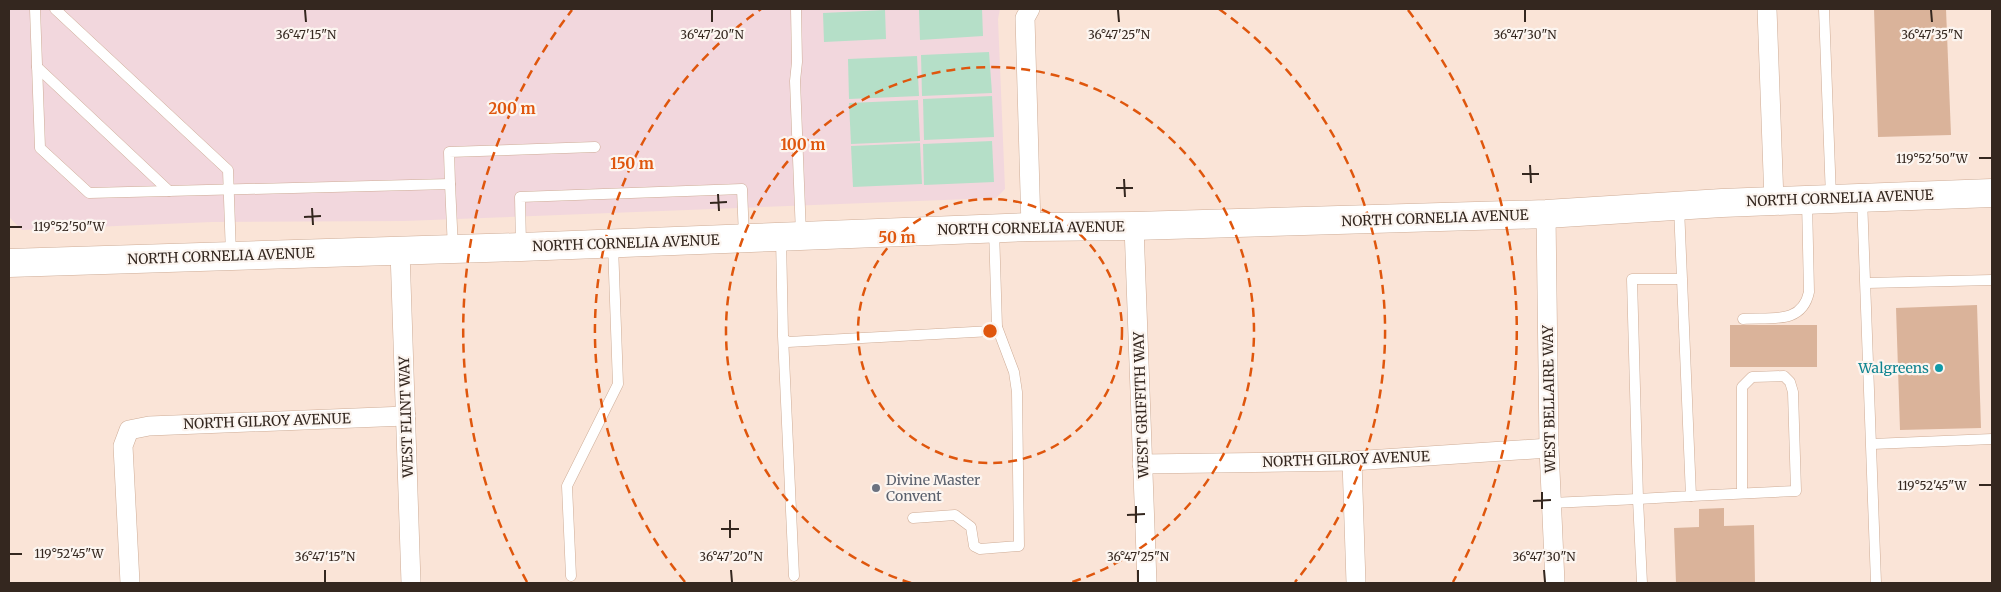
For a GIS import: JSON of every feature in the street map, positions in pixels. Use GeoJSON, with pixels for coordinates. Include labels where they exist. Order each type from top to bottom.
{"type":"FeatureCollection","features":[{"type":"Feature","properties":{"kind":"street"},"geometry":{"type":"LineString","coordinates":[[1030,9],[1025,18],[1030,227]]}},
{"type":"Feature","properties":{"kind":"street"},"geometry":{"type":"LineString","coordinates":[[1767,9],[1774,201]]}},
{"type":"Feature","properties":{"kind":"street","name":"NORTH CORNELIA AVENUE"},"geometry":{"type":"LineString","coordinates":[[9,263],[613,244],[994,228],[1134,226],[1546,214],[1774,201],[1992,193]]}},
{"type":"Feature","properties":{"kind":"street","name":"WEST BELLAIRE WAY"},"geometry":{"type":"LineString","coordinates":[[1546,214],[1549,448],[1555,583]]}},
{"type":"Feature","properties":{"kind":"street","name":"WEST GRIFFITH WAY"},"geometry":{"type":"LineString","coordinates":[[1134,226],[1147,583]]}},
{"type":"Feature","properties":{"kind":"street","name":"WEST FLINT WAY"},"geometry":{"type":"LineString","coordinates":[[400,251],[411,583]]}},
{"type":"Feature","properties":{"kind":"street","name":"NORTH GILROY AVENUE"},"geometry":{"type":"LineString","coordinates":[[130,583],[123,446],[129,430],[149,426],[406,416]]}},
{"type":"Feature","properties":{"kind":"street","name":"NORTH GILROY AVENUE"},"geometry":{"type":"LineString","coordinates":[[1142,464],[1352,461],[1549,448]]}},
{"type":"Feature","properties":{"kind":"street"},"geometry":{"type":"LineString","coordinates":[[1352,461],[1356,583]]}},
{"type":"Feature","properties":{"kind":"lane"},"geometry":{"type":"LineString","coordinates":[[35,9],[40,148],[89,193],[450,184]]}},
{"type":"Feature","properties":{"kind":"lane"},"geometry":{"type":"LineString","coordinates":[[55,9],[228,170],[230,256]]}},
{"type":"Feature","properties":{"kind":"lane"},"geometry":{"type":"LineString","coordinates":[[794,576],[784,340],[791,237],[797,62],[796,9]]}},
{"type":"Feature","properties":{"kind":"lane"},"geometry":{"type":"LineString","coordinates":[[1743,319],[1793,316],[1806,305],[1810,292],[1819,199],[1824,9]]}},
{"type":"Feature","properties":{"kind":"lane"},"geometry":{"type":"LineString","coordinates":[[37,67],[169,192]]}},
{"type":"Feature","properties":{"kind":"lane"},"geometry":{"type":"LineString","coordinates":[[453,249],[449,152],[595,147]]}},
{"type":"Feature","properties":{"kind":"lane"},"geometry":{"type":"LineString","coordinates":[[521,247],[520,197],[742,189],[744,238]]}},
{"type":"Feature","properties":{"kind":"lane"},"geometry":{"type":"LineString","coordinates":[[1862,197],[1876,583]]}},
{"type":"Feature","properties":{"kind":"lane"},"geometry":{"type":"LineString","coordinates":[[1679,206],[1691,496]]}},
{"type":"Feature","properties":{"kind":"lane"},"geometry":{"type":"LineString","coordinates":[[913,518],[956,516],[970,527],[974,546],[980,549],[1019,546],[1017,392],[1014,372],[997,327],[994,228]]}},
{"type":"Feature","properties":{"kind":"lane"},"geometry":{"type":"LineString","coordinates":[[571,576],[567,486],[618,384],[613,244]]}},
{"type":"Feature","properties":{"kind":"lane"},"geometry":{"type":"LineString","coordinates":[[1642,583],[1632,279],[1681,278]]}},
{"type":"Feature","properties":{"kind":"lane"},"geometry":{"type":"LineString","coordinates":[[1866,283],[1992,280]]}},
{"type":"Feature","properties":{"kind":"lane"},"geometry":{"type":"LineString","coordinates":[[784,340],[788,342],[992,331],[997,327]]}},
{"type":"Feature","properties":{"kind":"lane"},"geometry":{"type":"LineString","coordinates":[[1551,503],[1796,491],[1793,392],[1790,382],[1784,376],[1752,377],[1742,386],[1742,493]]}},
{"type":"Feature","properties":{"kind":"lane"},"geometry":{"type":"LineString","coordinates":[[1872,444],[1992,439]]}},
{"type":"Feature","properties":{"kind":"shaded area"},"geometry":{"type":"Polygon","coordinates":[[[9,9],[1000,9],[998,19],[1005,189],[996,198],[404,221],[212,222],[22,230],[10,218],[9,9]]]}},
{"type":"Feature","properties":{"kind":"green space"},"geometry":{"type":"Polygon","coordinates":[[[982,9],[983,36],[920,40],[919,10],[982,9]]]}},
{"type":"Feature","properties":{"kind":"green space"},"geometry":{"type":"Polygon","coordinates":[[[885,10],[886,39],[824,42],[823,13],[885,10]]]}},
{"type":"Feature","properties":{"kind":"green space"},"geometry":{"type":"Polygon","coordinates":[[[989,52],[992,93],[922,96],[921,55],[989,52]]]}},
{"type":"Feature","properties":{"kind":"green space"},"geometry":{"type":"Polygon","coordinates":[[[917,56],[919,96],[849,99],[848,59],[917,56]]]}},
{"type":"Feature","properties":{"kind":"green space"},"geometry":{"type":"Polygon","coordinates":[[[992,96],[994,137],[924,140],[923,99],[992,96]]]}},
{"type":"Feature","properties":{"kind":"green space"},"geometry":{"type":"Polygon","coordinates":[[[918,100],[920,141],[851,144],[849,103],[918,100]]]}},
{"type":"Feature","properties":{"kind":"green space"},"geometry":{"type":"Polygon","coordinates":[[[992,141],[994,182],[924,185],[923,144],[992,141]]]}},
{"type":"Feature","properties":{"kind":"green space"},"geometry":{"type":"Polygon","coordinates":[[[920,143],[922,184],[853,187],[851,146],[920,143]]]}},
{"type":"Feature","properties":{"kind":"building"},"geometry":{"type":"Polygon","coordinates":[[[1874,9],[1946,9],[1951,135],[1878,137],[1874,9]]]}},
{"type":"Feature","properties":{"kind":"building","name":"Walgreens"},"geometry":{"type":"Polygon","coordinates":[[[1977,305],[1981,428],[1900,430],[1896,308],[1977,305]]]}},
{"type":"Feature","properties":{"kind":"building"},"geometry":{"type":"Polygon","coordinates":[[[1730,325],[1817,325],[1817,367],[1730,367],[1730,325]]]}},
{"type":"Feature","properties":{"kind":"building"},"geometry":{"type":"Polygon","coordinates":[[[1724,508],[1724,526],[1754,525],[1755,583],[1676,583],[1674,528],[1699,527],[1699,509],[1724,508]]]}},
{"type":"Feature","properties":{"kind":"place","name":"Walgreens"},"geometry":{"type":"Point","coordinates":[1939,368]}},
{"type":"Feature","properties":{"kind":"place","name":"Divine Master Convent"},"geometry":{"type":"Point","coordinates":[876,488]}}]}
